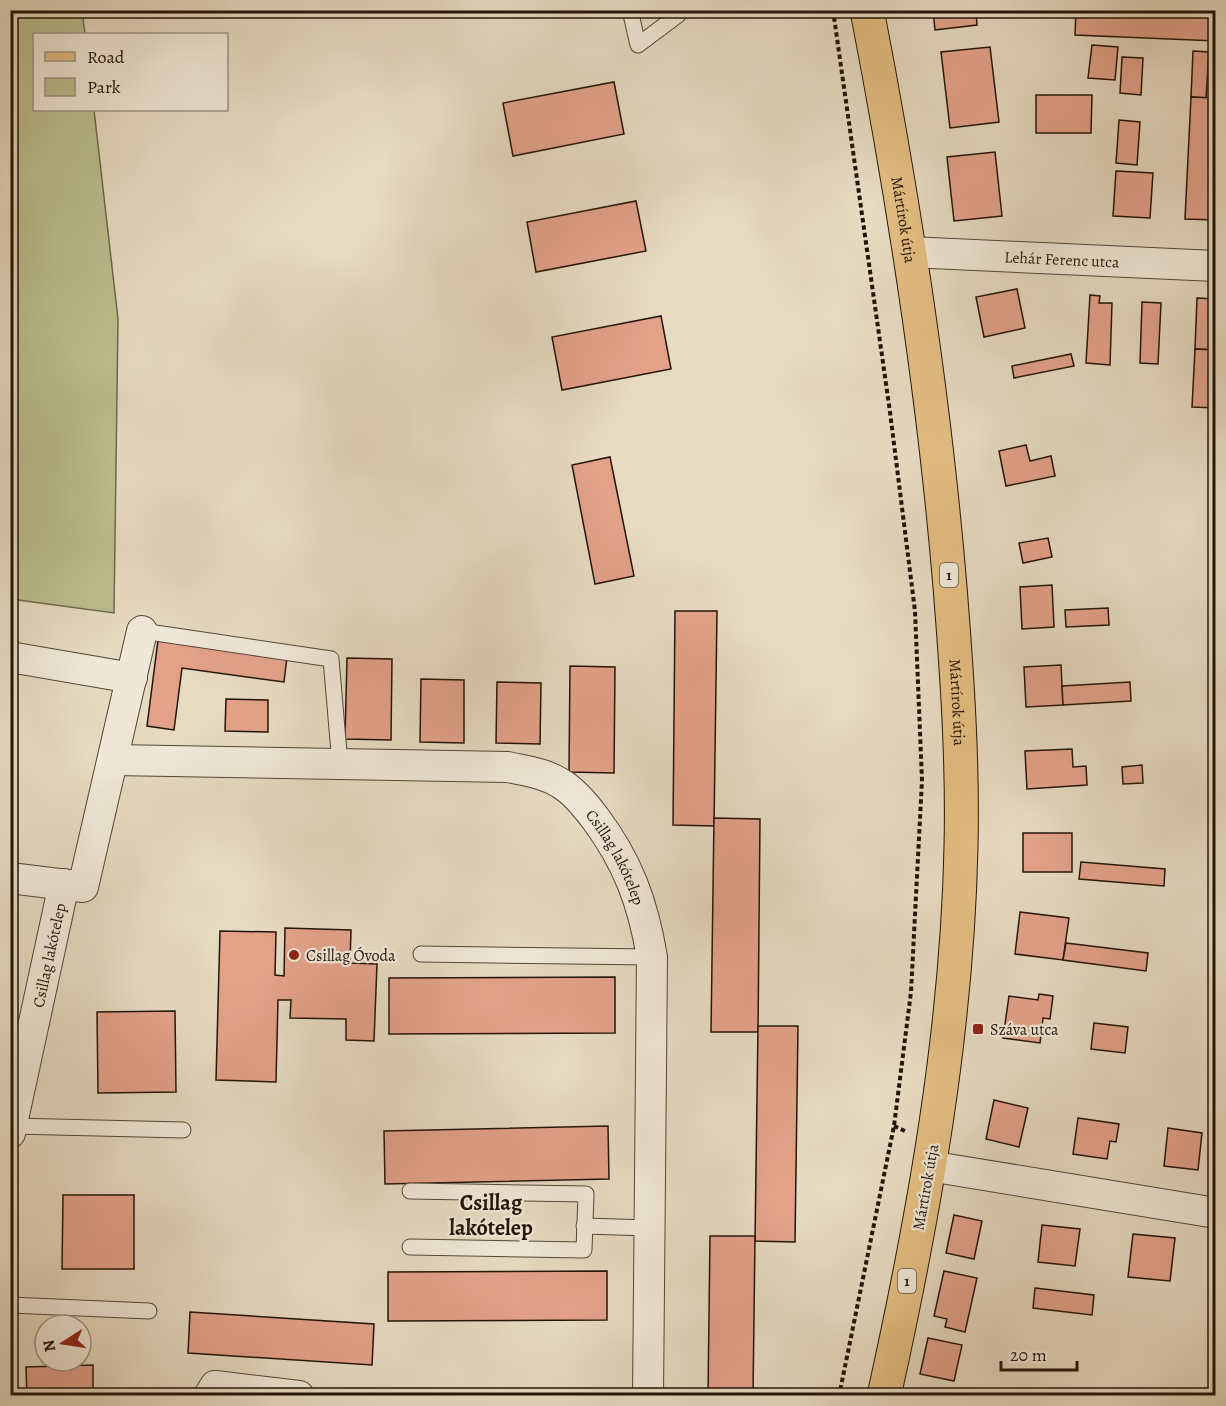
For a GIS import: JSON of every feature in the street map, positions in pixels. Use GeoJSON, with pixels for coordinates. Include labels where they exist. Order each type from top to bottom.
{"type":"FeatureCollection","features":[{"type":"Feature","properties":{"kind":"main road","name":"Mártírok útja"},"geometry":{"type":"LineString","coordinates":[[867,10],[887,112],[929,390],[945,525],[956,656],[961,756],[961,847],[957,940],[947,1037],[929,1166],[884,1395]]}},
{"type":"Feature","properties":{"kind":"street","name":"Lehár Ferenc utca"},"geometry":{"type":"LineString","coordinates":[[909,252],[1215,266]]}},
{"type":"Feature","properties":{"kind":"street","name":"Csillag lakótelep"},"geometry":{"type":"LineString","coordinates":[[10,878],[83,887],[142,631]]}},
{"type":"Feature","properties":{"kind":"street"},"geometry":{"type":"LineString","coordinates":[[10,657],[132,678]]}},
{"type":"Feature","properties":{"kind":"street","name":"Csillag lakótelep"},"geometry":{"type":"LineString","coordinates":[[113,760],[508,767],[546,776],[562,784],[585,804],[621,857],[644,914],[652,957],[648,1395]]}},
{"type":"Feature","properties":{"kind":"street","name":"Csillag lakótelep"},"geometry":{"type":"LineString","coordinates":[[11,1129],[64,885]]}},
{"type":"Feature","properties":{"kind":"street"},"geometry":{"type":"LineString","coordinates":[[929,1166],[1215,1213]]}},
{"type":"Feature","properties":{"kind":"street"},"geometry":{"type":"LineString","coordinates":[[209,1395],[215,1386],[299,1395]]}},
{"type":"Feature","properties":{"kind":"lane"},"geometry":{"type":"LineString","coordinates":[[630,10],[638,45],[678,15],[677,10]]}},
{"type":"Feature","properties":{"kind":"lane"},"geometry":{"type":"LineString","coordinates":[[142,631],[331,659],[340,765]]}},
{"type":"Feature","properties":{"kind":"lane"},"geometry":{"type":"LineString","coordinates":[[421,954],[652,957]]}},
{"type":"Feature","properties":{"kind":"lane"},"geometry":{"type":"LineString","coordinates":[[11,1129],[183,1130]]}},
{"type":"Feature","properties":{"kind":"lane"},"geometry":{"type":"LineString","coordinates":[[410,1191],[586,1194],[584,1250],[410,1247]]}},
{"type":"Feature","properties":{"kind":"lane"},"geometry":{"type":"LineString","coordinates":[[584,1226],[649,1228]]}},
{"type":"Feature","properties":{"kind":"lane"},"geometry":{"type":"LineString","coordinates":[[10,1305],[149,1311]]}},
{"type":"Feature","properties":{"kind":"path"},"geometry":{"type":"LineString","coordinates":[[833,10],[890,412],[915,610],[922,780],[911,992],[894,1126],[839,1395]]}},
{"type":"Feature","properties":{"kind":"green space"},"geometry":{"type":"Polygon","coordinates":[[[11,10],[82,11],[85,33],[33,33],[33,111],[94,111],[118,319],[114,613],[11,599],[11,10]]]}},
{"type":"Feature","properties":{"kind":"building"},"geometry":{"type":"Polygon","coordinates":[[[933,10],[976,10],[977,25],[935,30],[933,10]]]}},
{"type":"Feature","properties":{"kind":"building"},"geometry":{"type":"Polygon","coordinates":[[[1076,10],[1216,10],[1216,41],[1075,35],[1076,10]]]}},
{"type":"Feature","properties":{"kind":"building"},"geometry":{"type":"Polygon","coordinates":[[[1092,45],[1118,47],[1115,80],[1088,78],[1092,45]]]}},
{"type":"Feature","properties":{"kind":"building"},"geometry":{"type":"Polygon","coordinates":[[[990,47],[999,122],[950,128],[941,52],[990,47]]]}},
{"type":"Feature","properties":{"kind":"building"},"geometry":{"type":"Polygon","coordinates":[[[1193,51],[1209,52],[1206,98],[1191,97],[1193,51]]]}},
{"type":"Feature","properties":{"kind":"building"},"geometry":{"type":"Polygon","coordinates":[[[1122,57],[1143,58],[1141,95],[1120,93],[1122,57]]]}},
{"type":"Feature","properties":{"kind":"building"},"geometry":{"type":"Polygon","coordinates":[[[614,82],[624,134],[513,156],[503,103],[614,82]]]}},
{"type":"Feature","properties":{"kind":"building"},"geometry":{"type":"Polygon","coordinates":[[[1036,95],[1092,95],[1091,133],[1036,133],[1036,95]]]}},
{"type":"Feature","properties":{"kind":"building"},"geometry":{"type":"Polygon","coordinates":[[[1191,97],[1216,98],[1216,139],[1211,139],[1210,180],[1216,180],[1216,220],[1185,219],[1191,97]]]}},
{"type":"Feature","properties":{"kind":"building"},"geometry":{"type":"Polygon","coordinates":[[[1119,120],[1140,122],[1137,165],[1116,163],[1119,120]]]}},
{"type":"Feature","properties":{"kind":"building"},"geometry":{"type":"Polygon","coordinates":[[[995,152],[1002,216],[954,221],[947,157],[995,152]]]}},
{"type":"Feature","properties":{"kind":"building"},"geometry":{"type":"Polygon","coordinates":[[[1116,171],[1153,173],[1150,218],[1113,216],[1116,171]]]}},
{"type":"Feature","properties":{"kind":"building"},"geometry":{"type":"Polygon","coordinates":[[[636,201],[646,251],[536,272],[527,222],[636,201]]]}},
{"type":"Feature","properties":{"kind":"building"},"geometry":{"type":"Polygon","coordinates":[[[1017,289],[1025,328],[984,337],[976,297],[1017,289]]]}},
{"type":"Feature","properties":{"kind":"building"},"geometry":{"type":"Polygon","coordinates":[[[1090,295],[1100,296],[1099,303],[1112,303],[1110,365],[1086,363],[1090,295]]]}},
{"type":"Feature","properties":{"kind":"building"},"geometry":{"type":"Polygon","coordinates":[[[1197,298],[1216,299],[1216,350],[1195,349],[1197,298]]]}},
{"type":"Feature","properties":{"kind":"building"},"geometry":{"type":"Polygon","coordinates":[[[1142,302],[1161,303],[1158,364],[1140,363],[1142,302]]]}},
{"type":"Feature","properties":{"kind":"building"},"geometry":{"type":"Polygon","coordinates":[[[661,316],[671,369],[562,390],[552,337],[661,316]]]}},
{"type":"Feature","properties":{"kind":"building"},"geometry":{"type":"Polygon","coordinates":[[[1195,349],[1216,350],[1216,408],[1192,407],[1195,349]]]}},
{"type":"Feature","properties":{"kind":"building"},"geometry":{"type":"Polygon","coordinates":[[[1071,354],[1074,366],[1014,378],[1012,366],[1071,354]]]}},
{"type":"Feature","properties":{"kind":"building"},"geometry":{"type":"Polygon","coordinates":[[[1026,445],[1030,461],[1051,456],[1055,476],[1006,486],[999,451],[1026,445]]]}},
{"type":"Feature","properties":{"kind":"building"},"geometry":{"type":"Polygon","coordinates":[[[610,457],[634,576],[595,584],[572,465],[610,457]]]}},
{"type":"Feature","properties":{"kind":"building"},"geometry":{"type":"Polygon","coordinates":[[[1048,538],[1052,557],[1023,563],[1019,543],[1048,538]]]}},
{"type":"Feature","properties":{"kind":"building"},"geometry":{"type":"Polygon","coordinates":[[[1052,585],[1054,627],[1022,629],[1020,587],[1052,585]]]}},
{"type":"Feature","properties":{"kind":"building"},"geometry":{"type":"Polygon","coordinates":[[[1108,608],[1109,625],[1066,627],[1065,610],[1108,608]]]}},
{"type":"Feature","properties":{"kind":"building"},"geometry":{"type":"Polygon","coordinates":[[[675,611],[717,611],[714,826],[673,825],[675,611]]]}},
{"type":"Feature","properties":{"kind":"building"},"geometry":{"type":"Polygon","coordinates":[[[158,640],[287,657],[284,682],[182,668],[174,730],[147,726],[158,640]]]}},
{"type":"Feature","properties":{"kind":"building"},"geometry":{"type":"Polygon","coordinates":[[[347,658],[392,659],[391,740],[345,739],[347,658]]]}},
{"type":"Feature","properties":{"kind":"building"},"geometry":{"type":"Polygon","coordinates":[[[1061,665],[1063,705],[1026,707],[1024,667],[1061,665]]]}},
{"type":"Feature","properties":{"kind":"building"},"geometry":{"type":"Polygon","coordinates":[[[570,666],[615,667],[614,773],[569,772],[570,666]]]}},
{"type":"Feature","properties":{"kind":"building"},"geometry":{"type":"Polygon","coordinates":[[[421,679],[464,680],[464,743],[420,742],[421,679]]]}},
{"type":"Feature","properties":{"kind":"building"},"geometry":{"type":"Polygon","coordinates":[[[497,682],[541,683],[540,744],[496,743],[497,682]]]}},
{"type":"Feature","properties":{"kind":"building"},"geometry":{"type":"Polygon","coordinates":[[[1130,682],[1131,701],[1063,705],[1062,686],[1130,682]]]}},
{"type":"Feature","properties":{"kind":"building"},"geometry":{"type":"Polygon","coordinates":[[[226,699],[268,700],[268,732],[225,731],[226,699]]]}},
{"type":"Feature","properties":{"kind":"building"},"geometry":{"type":"Polygon","coordinates":[[[1072,749],[1073,767],[1086,766],[1087,785],[1027,789],[1025,751],[1072,749]]]}},
{"type":"Feature","properties":{"kind":"building"},"geometry":{"type":"Polygon","coordinates":[[[1142,765],[1143,783],[1123,784],[1122,767],[1142,765]]]}},
{"type":"Feature","properties":{"kind":"building"},"geometry":{"type":"Polygon","coordinates":[[[714,818],[760,819],[758,1032],[711,1032],[714,818]]]}},
{"type":"Feature","properties":{"kind":"building"},"geometry":{"type":"Polygon","coordinates":[[[1023,833],[1072,833],[1072,872],[1023,872],[1023,833]]]}},
{"type":"Feature","properties":{"kind":"building"},"geometry":{"type":"Polygon","coordinates":[[[1081,862],[1165,869],[1164,886],[1079,879],[1081,862]]]}},
{"type":"Feature","properties":{"kind":"building"},"geometry":{"type":"Polygon","coordinates":[[[1020,912],[1069,918],[1063,960],[1015,954],[1020,912]]]}},
{"type":"Feature","properties":{"kind":"building"},"geometry":{"type":"Polygon","coordinates":[[[285,928],[351,930],[350,963],[377,964],[374,1041],[346,1040],[346,1019],[290,1018],[291,1000],[278,1000],[276,1082],[216,1080],[220,931],[276,932],[275,975],[284,976],[285,928]]]}},
{"type":"Feature","properties":{"kind":"building"},"geometry":{"type":"Polygon","coordinates":[[[1066,943],[1148,953],[1146,971],[1063,960],[1066,943]]]}},
{"type":"Feature","properties":{"kind":"building"},"geometry":{"type":"Polygon","coordinates":[[[615,977],[615,1033],[389,1034],[389,978],[615,977]]]}},
{"type":"Feature","properties":{"kind":"building"},"geometry":{"type":"Polygon","coordinates":[[[1039,994],[1053,996],[1050,1019],[1043,1018],[1040,1043],[1003,1038],[1009,996],[1038,1000],[1039,994]]]}},
{"type":"Feature","properties":{"kind":"building"},"geometry":{"type":"Polygon","coordinates":[[[175,1011],[176,1092],[98,1093],[97,1012],[175,1011]]]}},
{"type":"Feature","properties":{"kind":"building"},"geometry":{"type":"Polygon","coordinates":[[[1094,1023],[1128,1027],[1125,1053],[1091,1049],[1094,1023]]]}},
{"type":"Feature","properties":{"kind":"building"},"geometry":{"type":"Polygon","coordinates":[[[758,1026],[798,1026],[795,1242],[755,1241],[758,1026]]]}},
{"type":"Feature","properties":{"kind":"building"},"geometry":{"type":"Polygon","coordinates":[[[994,1100],[1028,1108],[1019,1147],[986,1139],[994,1100]]]}},
{"type":"Feature","properties":{"kind":"building"},"geometry":{"type":"Polygon","coordinates":[[[1078,1118],[1119,1124],[1116,1142],[1110,1141],[1107,1159],[1073,1154],[1078,1118]]]}},
{"type":"Feature","properties":{"kind":"building"},"geometry":{"type":"Polygon","coordinates":[[[608,1126],[609,1179],[385,1184],[384,1131],[608,1126]]]}},
{"type":"Feature","properties":{"kind":"building"},"geometry":{"type":"Polygon","coordinates":[[[1168,1128],[1202,1133],[1198,1170],[1164,1166],[1168,1128]]]}},
{"type":"Feature","properties":{"kind":"building"},"geometry":{"type":"Polygon","coordinates":[[[63,1195],[134,1195],[134,1269],[62,1269],[63,1195]]]}},
{"type":"Feature","properties":{"kind":"building"},"geometry":{"type":"Polygon","coordinates":[[[954,1215],[982,1221],[974,1259],[946,1253],[954,1215]]]}},
{"type":"Feature","properties":{"kind":"building"},"geometry":{"type":"Polygon","coordinates":[[[1042,1225],[1080,1229],[1075,1266],[1038,1262],[1042,1225]]]}},
{"type":"Feature","properties":{"kind":"building"},"geometry":{"type":"Polygon","coordinates":[[[1133,1234],[1175,1238],[1170,1281],[1128,1277],[1133,1234]]]}},
{"type":"Feature","properties":{"kind":"building"},"geometry":{"type":"Polygon","coordinates":[[[710,1236],[755,1236],[753,1396],[708,1396],[710,1236]]]}},
{"type":"Feature","properties":{"kind":"building"},"geometry":{"type":"Polygon","coordinates":[[[607,1271],[607,1320],[388,1321],[388,1272],[607,1271]]]}},
{"type":"Feature","properties":{"kind":"building"},"geometry":{"type":"Polygon","coordinates":[[[944,1271],[977,1278],[965,1332],[945,1327],[947,1319],[934,1316],[944,1271]]]}},
{"type":"Feature","properties":{"kind":"building"},"geometry":{"type":"Polygon","coordinates":[[[1035,1288],[1094,1295],[1092,1315],[1033,1308],[1035,1288]]]}},
{"type":"Feature","properties":{"kind":"building"},"geometry":{"type":"Polygon","coordinates":[[[190,1312],[374,1324],[372,1365],[188,1353],[190,1312]]]}},
{"type":"Feature","properties":{"kind":"building"},"geometry":{"type":"Polygon","coordinates":[[[928,1338],[962,1345],[954,1381],[920,1374],[928,1338]]]}},
{"type":"Feature","properties":{"kind":"building"},"geometry":{"type":"Polygon","coordinates":[[[26,1367],[33,1367],[33,1373],[93,1373],[93,1396],[27,1396],[26,1367]]]}},
{"type":"Feature","properties":{"kind":"place","name":"Csillag Óvoda"},"geometry":{"type":"Point","coordinates":[294,955]}},
{"type":"Feature","properties":{"kind":"place","name":"Száva utca"},"geometry":{"type":"Point","coordinates":[978,1029]}},
{"type":"Feature","properties":{"kind":"district","name":"Csillag lakótelep"},"geometry":{"type":"Point","coordinates":[491,1214]}}]}
